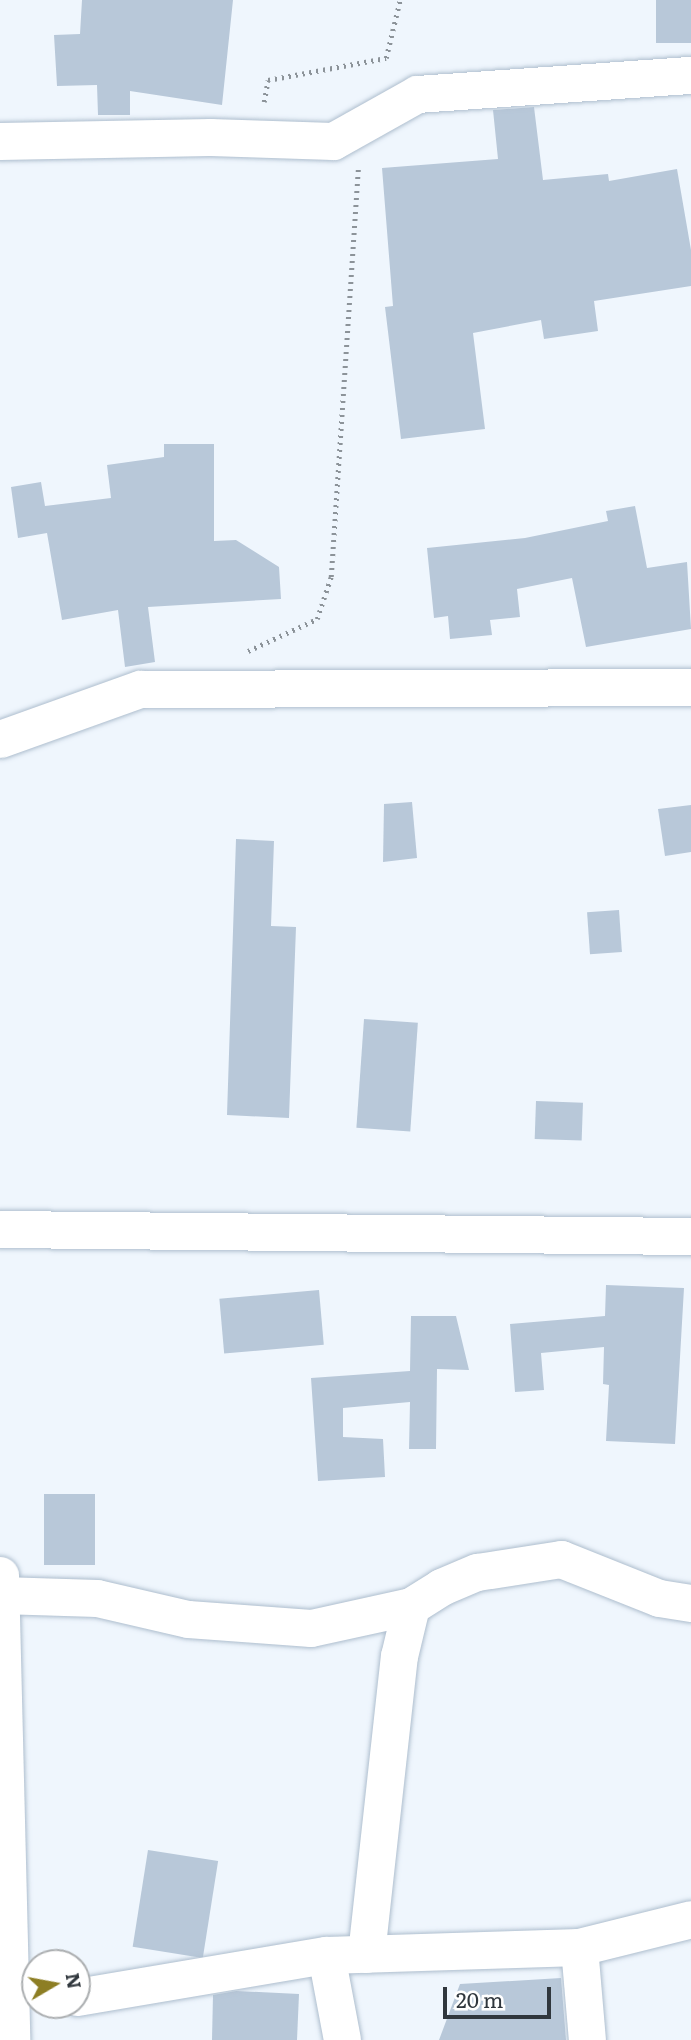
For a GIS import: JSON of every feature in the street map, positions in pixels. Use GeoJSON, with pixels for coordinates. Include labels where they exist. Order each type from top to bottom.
{"type":"FeatureCollection","features":[{"type":"Feature","properties":{"kind":"street"},"geometry":{"type":"LineString","coordinates":[[0,141],[256,138],[333,141],[418,94],[691,75]]}},
{"type":"Feature","properties":{"kind":"street"},"geometry":{"type":"LineString","coordinates":[[0,739],[139,689],[691,687]]}},
{"type":"Feature","properties":{"kind":"street"},"geometry":{"type":"LineString","coordinates":[[0,1229],[691,1236]]}},
{"type":"Feature","properties":{"kind":"street"},"geometry":{"type":"LineString","coordinates":[[14,2015],[0,1589],[97,1598],[188,1619],[286,1628],[363,1620],[411,1606],[440,1587],[477,1572],[561,1559],[659,1598],[691,1603]]}},
{"type":"Feature","properties":{"kind":"street"},"geometry":{"type":"LineString","coordinates":[[366,1954],[399,1656],[411,1606]]}},
{"type":"Feature","properties":{"kind":"street"},"geometry":{"type":"LineString","coordinates":[[91,1995],[326,1955],[579,1947],[691,1919]]}},
{"type":"Feature","properties":{"kind":"street"},"geometry":{"type":"LineString","coordinates":[[579,1947],[587,2040]]}},
{"type":"Feature","properties":{"kind":"street"},"geometry":{"type":"LineString","coordinates":[[326,1955],[342,2040]]}},
{"type":"Feature","properties":{"kind":"path"},"geometry":{"type":"LineString","coordinates":[[256,138],[268,80],[386,58],[400,0]]}},
{"type":"Feature","properties":{"kind":"path"},"geometry":{"type":"LineString","coordinates":[[237,656],[317,619],[331,577],[361,126]]}},
{"type":"Feature","properties":{"kind":"building"},"geometry":{"type":"Polygon","coordinates":[[[82,0],[233,0],[222,105],[130,91],[130,115],[98,115],[97,85],[57,86],[54,35],[80,34],[82,0]]]}},
{"type":"Feature","properties":{"kind":"building"},"geometry":{"type":"Polygon","coordinates":[[[656,0],[691,0],[691,43],[656,43],[656,0]]]}},
{"type":"Feature","properties":{"kind":"building"},"geometry":{"type":"Polygon","coordinates":[[[534,107],[543,180],[608,174],[609,181],[677,169],[691,250],[691,286],[594,301],[598,331],[544,339],[541,320],[473,333],[485,429],[401,439],[385,307],[393,306],[382,168],[498,159],[493,110],[534,107]]]}},
{"type":"Feature","properties":{"kind":"building"},"geometry":{"type":"Polygon","coordinates":[[[164,444],[214,444],[214,541],[236,540],[279,567],[281,599],[148,607],[155,662],[125,667],[118,610],[62,620],[47,533],[18,538],[11,487],[41,482],[45,506],[111,498],[107,465],[164,457],[164,444]]]}},
{"type":"Feature","properties":{"kind":"building"},"geometry":{"type":"Polygon","coordinates":[[[635,506],[647,568],[687,562],[691,629],[586,647],[572,578],[517,589],[520,617],[490,620],[492,635],[450,639],[448,616],[434,618],[427,548],[525,538],[608,521],[606,511],[635,506]]]}},
{"type":"Feature","properties":{"kind":"building"},"geometry":{"type":"Polygon","coordinates":[[[412,802],[417,858],[383,862],[384,804],[412,802]]]}},
{"type":"Feature","properties":{"kind":"building"},"geometry":{"type":"Polygon","coordinates":[[[691,805],[691,852],[665,856],[658,809],[691,805]]]}},
{"type":"Feature","properties":{"kind":"building"},"geometry":{"type":"Polygon","coordinates":[[[236,839],[274,841],[271,926],[296,927],[289,1118],[227,1115],[236,839]]]}},
{"type":"Feature","properties":{"kind":"building"},"geometry":{"type":"Polygon","coordinates":[[[619,910],[622,952],[590,954],[587,912],[619,910]]]}},
{"type":"Feature","properties":{"kind":"building"},"geometry":{"type":"Polygon","coordinates":[[[364,1019],[418,1023],[410,1132],[356,1128],[364,1019]]]}},
{"type":"Feature","properties":{"kind":"building"},"geometry":{"type":"Polygon","coordinates":[[[536,1101],[583,1103],[582,1141],[535,1139],[536,1101]]]}},
{"type":"Feature","properties":{"kind":"building"},"geometry":{"type":"Polygon","coordinates":[[[606,1285],[684,1288],[675,1444],[606,1441],[609,1385],[603,1384],[604,1347],[541,1353],[544,1390],[515,1392],[510,1324],[605,1316],[606,1285]]]}},
{"type":"Feature","properties":{"kind":"building"},"geometry":{"type":"Polygon","coordinates":[[[319,1290],[324,1345],[224,1354],[219,1299],[319,1290]]]}},
{"type":"Feature","properties":{"kind":"building"},"geometry":{"type":"Polygon","coordinates":[[[411,1316],[456,1316],[469,1370],[437,1369],[436,1449],[409,1449],[410,1402],[343,1408],[343,1437],[383,1439],[385,1477],[318,1481],[311,1378],[410,1371],[411,1316]]]}},
{"type":"Feature","properties":{"kind":"building"},"geometry":{"type":"Polygon","coordinates":[[[44,1494],[95,1494],[95,1565],[44,1565],[44,1494]]]}},
{"type":"Feature","properties":{"kind":"building"},"geometry":{"type":"Polygon","coordinates":[[[148,1850],[218,1861],[203,1958],[133,1947],[148,1850]]]}},
{"type":"Feature","properties":{"kind":"building"},"geometry":{"type":"Polygon","coordinates":[[[561,1978],[566,2040],[439,2040],[460,1984],[561,1978]]]}},
{"type":"Feature","properties":{"kind":"building"},"geometry":{"type":"Polygon","coordinates":[[[236,1991],[299,1994],[297,2040],[212,2040],[213,1995],[236,1991]]]}}]}
